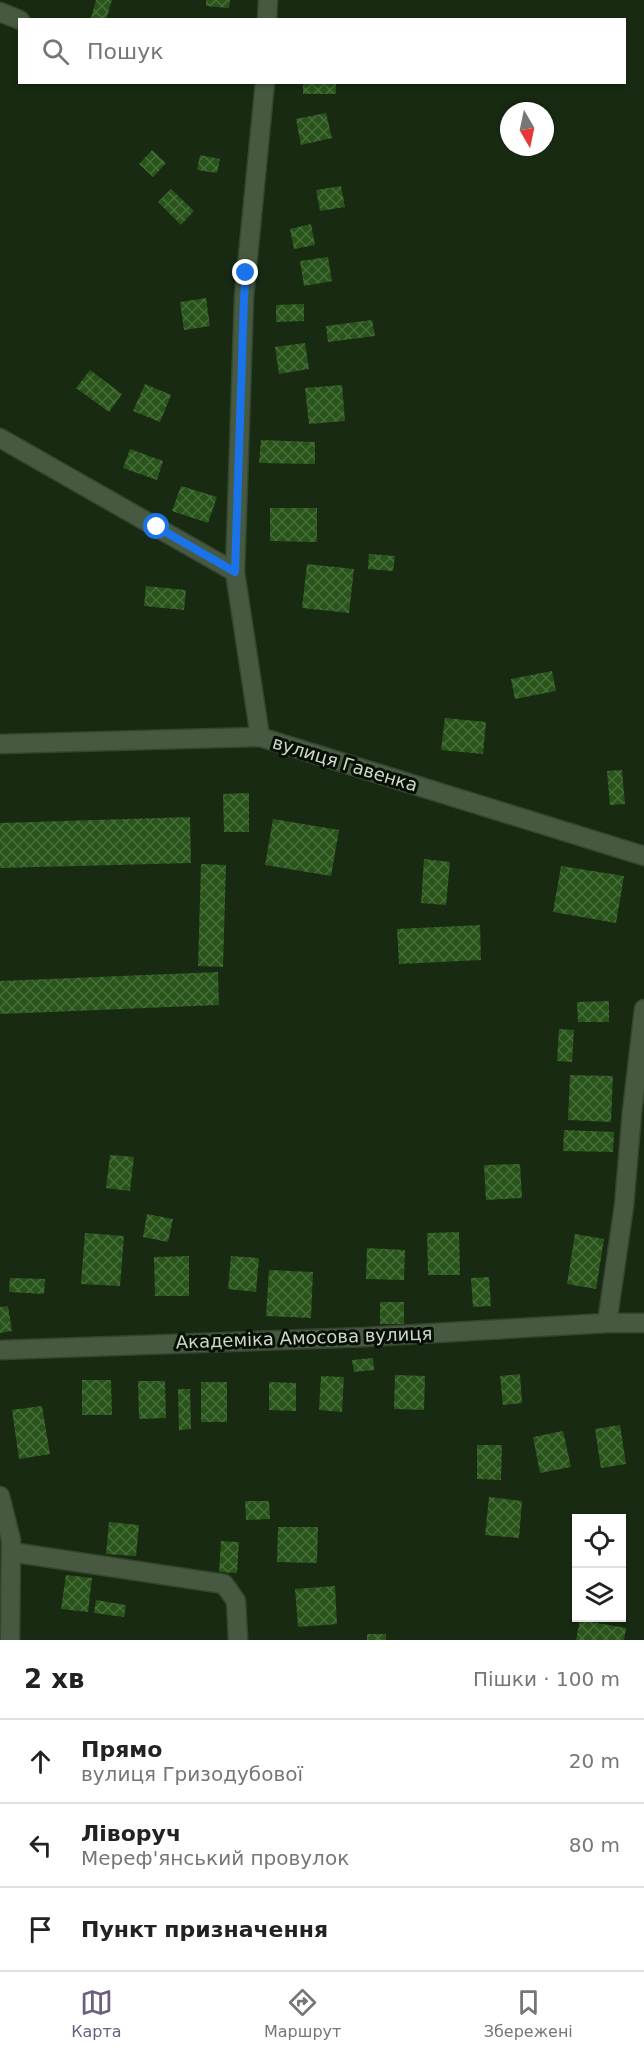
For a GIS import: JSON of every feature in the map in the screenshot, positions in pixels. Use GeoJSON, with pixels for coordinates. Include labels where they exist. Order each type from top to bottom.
{"type":"FeatureCollection","features":[{"type":"Feature","properties":{"kind":"street"},"geometry":{"type":"LineString","coordinates":[[267,18],[268,0]]}},
{"type":"Feature","properties":{"kind":"street"},"geometry":{"type":"LineString","coordinates":[[0,12],[18,19]]}},
{"type":"Feature","properties":{"kind":"street"},"geometry":{"type":"LineString","coordinates":[[260,737],[235,572],[244,297],[264,84]]}},
{"type":"Feature","properties":{"kind":"street"},"geometry":{"type":"LineString","coordinates":[[0,438],[235,572]]}},
{"type":"Feature","properties":{"kind":"street","name":"вулиця Гавенка"},"geometry":{"type":"LineString","coordinates":[[0,744],[260,737],[644,856]]}},
{"type":"Feature","properties":{"kind":"street"},"geometry":{"type":"LineString","coordinates":[[607,1323],[624,1206],[644,1009]]}},
{"type":"Feature","properties":{"kind":"street","name":"Академіка Амосова вулиця"},"geometry":{"type":"LineString","coordinates":[[0,1350],[366,1337],[607,1323],[644,1323]]}},
{"type":"Feature","properties":{"kind":"street"},"geometry":{"type":"LineString","coordinates":[[0,1496],[11,1540],[10,1640]]}},
{"type":"Feature","properties":{"kind":"street"},"geometry":{"type":"LineString","coordinates":[[10,1552],[224,1584],[236,1601],[238,1640]]}},
{"type":"Feature","properties":{"kind":"building"},"geometry":{"type":"Polygon","coordinates":[[[96,0],[112,0],[107,18],[91,18],[96,0]]]}},
{"type":"Feature","properties":{"kind":"building"},"geometry":{"type":"Polygon","coordinates":[[[206,0],[230,0],[229,8],[206,6],[206,0]]]}},
{"type":"Feature","properties":{"kind":"building"},"geometry":{"type":"Polygon","coordinates":[[[303,84],[336,84],[336,94],[303,94],[303,84]]]}},
{"type":"Feature","properties":{"kind":"building"},"geometry":{"type":"Polygon","coordinates":[[[326,113],[332,138],[301,145],[296,119],[326,113]]]}},
{"type":"Feature","properties":{"kind":"building"},"geometry":{"type":"Polygon","coordinates":[[[152,150],[166,163],[153,177],[139,164],[152,150]]]}},
{"type":"Feature","properties":{"kind":"building"},"geometry":{"type":"Polygon","coordinates":[[[200,155],[220,159],[217,173],[197,170],[200,155]]]}},
{"type":"Feature","properties":{"kind":"building"},"geometry":{"type":"Polygon","coordinates":[[[341,186],[345,207],[320,211],[316,190],[341,186]]]}},
{"type":"Feature","properties":{"kind":"building"},"geometry":{"type":"Polygon","coordinates":[[[171,189],[194,211],[181,225],[158,202],[171,189]]]}},
{"type":"Feature","properties":{"kind":"building"},"geometry":{"type":"Polygon","coordinates":[[[311,224],[315,245],[294,249],[290,229],[311,224]]]}},
{"type":"Feature","properties":{"kind":"building"},"geometry":{"type":"Polygon","coordinates":[[[328,257],[332,281],[304,286],[300,261],[328,257]]]}},
{"type":"Feature","properties":{"kind":"building"},"geometry":{"type":"Polygon","coordinates":[[[206,298],[210,326],[184,330],[180,302],[206,298]]]}},
{"type":"Feature","properties":{"kind":"building"},"geometry":{"type":"Polygon","coordinates":[[[304,304],[304,321],[276,322],[276,305],[304,304]]]}},
{"type":"Feature","properties":{"kind":"building"},"geometry":{"type":"Polygon","coordinates":[[[372,320],[375,336],[328,342],[326,326],[372,320]]]}},
{"type":"Feature","properties":{"kind":"building"},"geometry":{"type":"Polygon","coordinates":[[[305,343],[309,369],[279,374],[275,347],[305,343]]]}},
{"type":"Feature","properties":{"kind":"building"},"geometry":{"type":"Polygon","coordinates":[[[90,370],[122,394],[109,412],[76,388],[90,370]]]}},
{"type":"Feature","properties":{"kind":"building"},"geometry":{"type":"Polygon","coordinates":[[[145,384],[171,395],[160,422],[133,411],[145,384]]]}},
{"type":"Feature","properties":{"kind":"building"},"geometry":{"type":"Polygon","coordinates":[[[342,385],[345,421],[309,424],[305,388],[342,385]]]}},
{"type":"Feature","properties":{"kind":"building"},"geometry":{"type":"Polygon","coordinates":[[[261,440],[315,442],[315,464],[259,463],[261,440]]]}},
{"type":"Feature","properties":{"kind":"building"},"geometry":{"type":"Polygon","coordinates":[[[130,449],[163,461],[157,480],[123,468],[130,449]]]}},
{"type":"Feature","properties":{"kind":"building"},"geometry":{"type":"Polygon","coordinates":[[[181,486],[217,497],[208,523],[172,511],[181,486]]]}},
{"type":"Feature","properties":{"kind":"building"},"geometry":{"type":"Polygon","coordinates":[[[270,508],[317,508],[317,542],[270,541],[270,508]]]}},
{"type":"Feature","properties":{"kind":"building"},"geometry":{"type":"Polygon","coordinates":[[[369,554],[395,556],[393,571],[368,569],[369,554]]]}},
{"type":"Feature","properties":{"kind":"building"},"geometry":{"type":"Polygon","coordinates":[[[307,564],[354,569],[349,613],[302,608],[307,564]]]}},
{"type":"Feature","properties":{"kind":"building"},"geometry":{"type":"Polygon","coordinates":[[[146,586],[186,590],[184,610],[144,606],[146,586]]]}},
{"type":"Feature","properties":{"kind":"building"},"geometry":{"type":"Polygon","coordinates":[[[552,671],[556,691],[515,699],[511,679],[552,671]]]}},
{"type":"Feature","properties":{"kind":"building"},"geometry":{"type":"Polygon","coordinates":[[[445,718],[486,722],[483,754],[441,750],[445,718]]]}},
{"type":"Feature","properties":{"kind":"building"},"geometry":{"type":"Polygon","coordinates":[[[622,770],[625,804],[610,805],[607,771],[622,770]]]}},
{"type":"Feature","properties":{"kind":"building"},"geometry":{"type":"Polygon","coordinates":[[[249,793],[249,832],[224,832],[223,794],[249,793]]]}},
{"type":"Feature","properties":{"kind":"building"},"geometry":{"type":"Polygon","coordinates":[[[190,817],[191,863],[0,868],[0,823],[190,817]]]}},
{"type":"Feature","properties":{"kind":"building"},"geometry":{"type":"Polygon","coordinates":[[[273,819],[339,830],[331,876],[265,865],[273,819]]]}},
{"type":"Feature","properties":{"kind":"building"},"geometry":{"type":"Polygon","coordinates":[[[424,859],[450,862],[446,905],[421,903],[424,859]]]}},
{"type":"Feature","properties":{"kind":"building"},"geometry":{"type":"Polygon","coordinates":[[[201,864],[226,865],[223,967],[198,966],[201,864]]]}},
{"type":"Feature","properties":{"kind":"building"},"geometry":{"type":"Polygon","coordinates":[[[561,866],[624,876],[616,923],[553,912],[561,866]]]}},
{"type":"Feature","properties":{"kind":"building"},"geometry":{"type":"Polygon","coordinates":[[[480,925],[481,960],[399,964],[397,929],[480,925]]]}},
{"type":"Feature","properties":{"kind":"building"},"geometry":{"type":"Polygon","coordinates":[[[218,972],[219,1005],[0,1014],[0,981],[218,972]]]}},
{"type":"Feature","properties":{"kind":"building"},"geometry":{"type":"Polygon","coordinates":[[[609,1001],[609,1022],[578,1022],[577,1002],[609,1001]]]}},
{"type":"Feature","properties":{"kind":"building"},"geometry":{"type":"Polygon","coordinates":[[[559,1029],[574,1030],[572,1062],[557,1061],[559,1029]]]}},
{"type":"Feature","properties":{"kind":"building"},"geometry":{"type":"Polygon","coordinates":[[[570,1075],[613,1076],[611,1122],[568,1120],[570,1075]]]}},
{"type":"Feature","properties":{"kind":"building"},"geometry":{"type":"Polygon","coordinates":[[[564,1130],[614,1132],[613,1152],[563,1151],[564,1130]]]}},
{"type":"Feature","properties":{"kind":"building"},"geometry":{"type":"Polygon","coordinates":[[[110,1155],[134,1157],[130,1191],[106,1188],[110,1155]]]}},
{"type":"Feature","properties":{"kind":"building"},"geometry":{"type":"Polygon","coordinates":[[[520,1164],[522,1198],[486,1200],[484,1165],[520,1164]]]}},
{"type":"Feature","properties":{"kind":"building"},"geometry":{"type":"Polygon","coordinates":[[[147,1214],[173,1219],[168,1242],[143,1237],[147,1214]]]}},
{"type":"Feature","properties":{"kind":"building"},"geometry":{"type":"Polygon","coordinates":[[[459,1232],[460,1275],[428,1275],[427,1233],[459,1232]]]}},
{"type":"Feature","properties":{"kind":"building"},"geometry":{"type":"Polygon","coordinates":[[[85,1233],[124,1236],[120,1286],[81,1284],[85,1233]]]}},
{"type":"Feature","properties":{"kind":"building"},"geometry":{"type":"Polygon","coordinates":[[[575,1234],[604,1239],[596,1289],[567,1284],[575,1234]]]}},
{"type":"Feature","properties":{"kind":"building"},"geometry":{"type":"Polygon","coordinates":[[[367,1248],[405,1250],[404,1280],[366,1279],[367,1248]]]}},
{"type":"Feature","properties":{"kind":"building"},"geometry":{"type":"Polygon","coordinates":[[[189,1256],[189,1296],[155,1296],[154,1257],[189,1256]]]}},
{"type":"Feature","properties":{"kind":"building"},"geometry":{"type":"Polygon","coordinates":[[[231,1256],[259,1258],[256,1292],[228,1289],[231,1256]]]}},
{"type":"Feature","properties":{"kind":"building"},"geometry":{"type":"Polygon","coordinates":[[[269,1270],[313,1272],[311,1318],[266,1316],[269,1270]]]}},
{"type":"Feature","properties":{"kind":"building"},"geometry":{"type":"Polygon","coordinates":[[[489,1277],[491,1306],[473,1307],[471,1278],[489,1277]]]}},
{"type":"Feature","properties":{"kind":"building"},"geometry":{"type":"Polygon","coordinates":[[[10,1278],[45,1279],[44,1294],[9,1292],[10,1278]]]}},
{"type":"Feature","properties":{"kind":"building"},"geometry":{"type":"Polygon","coordinates":[[[380,1302],[404,1302],[404,1324],[380,1324],[380,1302]]]}},
{"type":"Feature","properties":{"kind":"building"},"geometry":{"type":"Polygon","coordinates":[[[8,1306],[12,1331],[0,1333],[0,1307],[8,1306]]]}},
{"type":"Feature","properties":{"kind":"building"},"geometry":{"type":"Polygon","coordinates":[[[373,1358],[374,1370],[354,1372],[352,1360],[373,1358]]]}},
{"type":"Feature","properties":{"kind":"building"},"geometry":{"type":"Polygon","coordinates":[[[520,1374],[522,1403],[503,1405],[500,1376],[520,1374]]]}},
{"type":"Feature","properties":{"kind":"building"},"geometry":{"type":"Polygon","coordinates":[[[395,1375],[425,1376],[424,1410],[394,1409],[395,1375]]]}},
{"type":"Feature","properties":{"kind":"building"},"geometry":{"type":"Polygon","coordinates":[[[321,1376],[344,1377],[342,1412],[319,1410],[321,1376]]]}},
{"type":"Feature","properties":{"kind":"building"},"geometry":{"type":"Polygon","coordinates":[[[82,1380],[111,1380],[112,1415],[82,1415],[82,1380]]]}},
{"type":"Feature","properties":{"kind":"building"},"geometry":{"type":"Polygon","coordinates":[[[138,1381],[165,1381],[166,1418],[139,1419],[138,1381]]]}},
{"type":"Feature","properties":{"kind":"building"},"geometry":{"type":"Polygon","coordinates":[[[201,1382],[227,1382],[227,1422],[201,1422],[201,1382]]]}},
{"type":"Feature","properties":{"kind":"building"},"geometry":{"type":"Polygon","coordinates":[[[269,1382],[296,1383],[296,1411],[269,1410],[269,1382]]]}},
{"type":"Feature","properties":{"kind":"building"},"geometry":{"type":"Polygon","coordinates":[[[178,1389],[190,1389],[191,1429],[179,1430],[178,1389]]]}},
{"type":"Feature","properties":{"kind":"building"},"geometry":{"type":"Polygon","coordinates":[[[42,1406],[50,1454],[19,1459],[12,1410],[42,1406]]]}},
{"type":"Feature","properties":{"kind":"building"},"geometry":{"type":"Polygon","coordinates":[[[620,1425],[626,1464],[601,1468],[595,1429],[620,1425]]]}},
{"type":"Feature","properties":{"kind":"building"},"geometry":{"type":"Polygon","coordinates":[[[563,1431],[571,1467],[540,1473],[533,1437],[563,1431]]]}},
{"type":"Feature","properties":{"kind":"building"},"geometry":{"type":"Polygon","coordinates":[[[477,1445],[502,1445],[501,1480],[477,1479],[477,1445]]]}},
{"type":"Feature","properties":{"kind":"building"},"geometry":{"type":"Polygon","coordinates":[[[489,1497],[522,1501],[519,1538],[485,1535],[489,1497]]]}},
{"type":"Feature","properties":{"kind":"building"},"geometry":{"type":"Polygon","coordinates":[[[245,1501],[269,1501],[270,1519],[246,1520],[245,1501]]]}},
{"type":"Feature","properties":{"kind":"building"},"geometry":{"type":"Polygon","coordinates":[[[109,1522],[139,1525],[136,1556],[106,1554],[109,1522]]]}},
{"type":"Feature","properties":{"kind":"building"},"geometry":{"type":"Polygon","coordinates":[[[278,1527],[318,1527],[317,1563],[277,1562],[278,1527]]]}},
{"type":"Feature","properties":{"kind":"building"},"geometry":{"type":"Polygon","coordinates":[[[221,1541],[239,1542],[237,1573],[219,1572],[221,1541]]]}},
{"type":"Feature","properties":{"kind":"building"},"geometry":{"type":"Polygon","coordinates":[[[66,1575],[92,1578],[88,1612],[61,1609],[66,1575]]]}},
{"type":"Feature","properties":{"kind":"building"},"geometry":{"type":"Polygon","coordinates":[[[335,1586],[337,1624],[298,1627],[295,1589],[335,1586]]]}},
{"type":"Feature","properties":{"kind":"building"},"geometry":{"type":"Polygon","coordinates":[[[96,1600],[126,1605],[124,1617],[94,1613],[96,1600]]]}},
{"type":"Feature","properties":{"kind":"building"},"geometry":{"type":"Polygon","coordinates":[[[580,1622],[626,1628],[624,1640],[576,1640],[580,1622]]]}},
{"type":"Feature","properties":{"kind":"building"},"geometry":{"type":"Polygon","coordinates":[[[367,1634],[386,1634],[386,1640],[367,1640],[367,1634]]]}},
{"type":"Feature","properties":{"kind":"route"},"geometry":{"type":"LineString","coordinates":[[157,527],[235,572],[246,273]]}}]}
